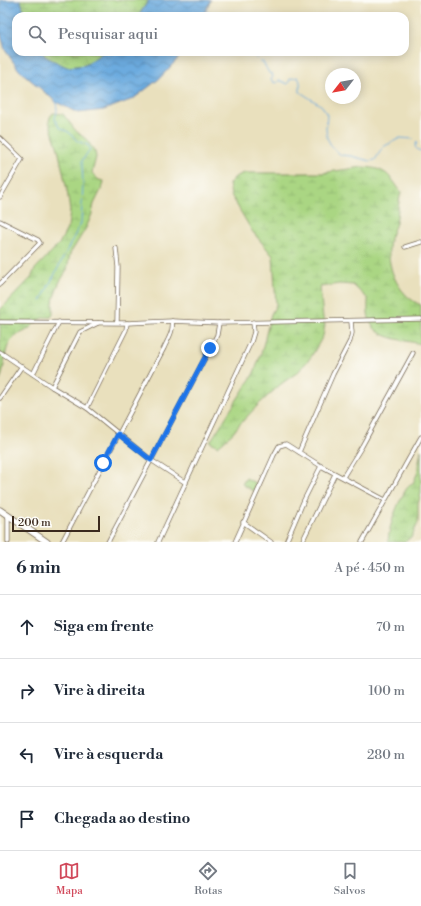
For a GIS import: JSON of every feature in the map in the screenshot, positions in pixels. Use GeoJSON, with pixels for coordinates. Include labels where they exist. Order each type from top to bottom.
{"type":"FeatureCollection","features":[{"type":"Feature","properties":{"kind":"main road"},"geometry":{"type":"LineString","coordinates":[[0,510],[47,542]]}},
{"type":"Feature","properties":{"kind":"street"},"geometry":{"type":"LineString","coordinates":[[0,138],[22,159],[0,197]]}},
{"type":"Feature","properties":{"kind":"street"},"geometry":{"type":"LineString","coordinates":[[0,221],[40,242],[0,284]]}},
{"type":"Feature","properties":{"kind":"street"},"geometry":{"type":"LineString","coordinates":[[405,247],[421,242]]}},
{"type":"Feature","properties":{"kind":"street"},"geometry":{"type":"LineString","coordinates":[[116,248],[118,266],[117,322]]}},
{"type":"Feature","properties":{"kind":"street"},"geometry":{"type":"LineString","coordinates":[[0,322],[127,323],[172,321],[252,322],[421,319]]}},
{"type":"Feature","properties":{"kind":"street"},"geometry":{"type":"LineString","coordinates":[[62,542],[172,332],[172,321]]}},
{"type":"Feature","properties":{"kind":"street"},"geometry":{"type":"LineString","coordinates":[[299,452],[333,374],[350,341],[352,333],[351,321]]}},
{"type":"Feature","properties":{"kind":"street"},"geometry":{"type":"LineString","coordinates":[[33,374],[59,322]]}},
{"type":"Feature","properties":{"kind":"street"},"geometry":{"type":"LineString","coordinates":[[52,387],[78,335],[82,331],[99,322]]}},
{"type":"Feature","properties":{"kind":"street"},"geometry":{"type":"LineString","coordinates":[[108,542],[217,335],[219,322]]}},
{"type":"Feature","properties":{"kind":"street"},"geometry":{"type":"LineString","coordinates":[[158,542],[251,342],[254,332],[252,322]]}},
{"type":"Feature","properties":{"kind":"street"},"geometry":{"type":"LineString","coordinates":[[87,408],[126,330],[127,323]]}},
{"type":"Feature","properties":{"kind":"street"},"geometry":{"type":"LineString","coordinates":[[0,352],[52,387],[87,408],[104,420],[118,434],[151,460],[186,483]]}},
{"type":"Feature","properties":{"kind":"street"},"geometry":{"type":"LineString","coordinates":[[343,477],[362,446],[413,353]]}},
{"type":"Feature","properties":{"kind":"street"},"geometry":{"type":"LineString","coordinates":[[0,398],[22,366]]}},
{"type":"Feature","properties":{"kind":"street"},"geometry":{"type":"LineString","coordinates":[[362,542],[421,437]]}},
{"type":"Feature","properties":{"kind":"street"},"geometry":{"type":"LineString","coordinates":[[234,542],[278,448],[286,444],[335,474],[385,500]]}},
{"type":"Feature","properties":{"kind":"street"},"geometry":{"type":"LineString","coordinates":[[286,542],[321,466]]}},
{"type":"Feature","properties":{"kind":"street"},"geometry":{"type":"LineString","coordinates":[[302,542],[335,474]]}},
{"type":"Feature","properties":{"kind":"street"},"geometry":{"type":"LineString","coordinates":[[8,515],[8,542]]}},
{"type":"Feature","properties":{"kind":"street"},"geometry":{"type":"LineString","coordinates":[[243,522],[271,542]]}},
{"type":"Feature","properties":{"kind":"green space"},"geometry":{"type":"Polygon","coordinates":[[[21,0],[149,0],[141,12],[24,12],[21,0]]]}},
{"type":"Feature","properties":{"kind":"green space"},"geometry":{"type":"Polygon","coordinates":[[[45,56],[98,56],[85,65],[67,68],[45,56]]]}},
{"type":"Feature","properties":{"kind":"green space"},"geometry":{"type":"Polygon","coordinates":[[[53,113],[63,114],[76,131],[87,140],[95,152],[96,157],[92,173],[99,180],[104,181],[86,228],[70,254],[67,270],[59,283],[54,297],[53,313],[51,317],[40,319],[10,342],[6,352],[0,380],[0,310],[31,278],[35,269],[59,244],[68,227],[70,211],[67,190],[58,149],[49,121],[53,113]]]}},
{"type":"Feature","properties":{"kind":"green space"},"geometry":{"type":"Polygon","coordinates":[[[362,167],[376,169],[386,173],[401,192],[396,223],[390,240],[389,259],[391,269],[399,287],[405,294],[421,305],[421,344],[399,340],[378,332],[373,327],[369,318],[368,299],[353,285],[339,284],[320,287],[325,325],[323,336],[311,357],[298,372],[281,384],[259,404],[233,433],[218,446],[210,442],[254,373],[261,354],[271,314],[276,305],[273,256],[252,231],[231,195],[229,184],[235,177],[244,173],[322,173],[362,167]]]}},
{"type":"Feature","properties":{"kind":"green space"},"geometry":{"type":"Polygon","coordinates":[[[421,450],[421,493],[418,504],[418,523],[412,536],[405,542],[388,542],[390,527],[398,504],[409,485],[413,483],[417,474],[421,450]]]}},
{"type":"Feature","properties":{"kind":"green space"},"geometry":{"type":"Polygon","coordinates":[[[246,478],[257,484],[253,491],[242,484],[246,478]]]}},
{"type":"Feature","properties":{"kind":"water"},"geometry":{"type":"Polygon","coordinates":[[[0,0],[21,0],[24,12],[12,12],[12,56],[45,56],[67,67],[85,65],[98,56],[180,56],[159,79],[133,99],[104,110],[78,113],[56,102],[19,70],[5,50],[0,31],[0,0]]]}},
{"type":"Feature","properties":{"kind":"water"},"geometry":{"type":"Polygon","coordinates":[[[149,0],[211,0],[205,12],[141,12],[149,0]]]}},
{"type":"Feature","properties":{"kind":"waterway"},"geometry":{"type":"LineString","coordinates":[[254,56],[260,62],[263,62],[269,73],[272,74],[273,77],[271,79],[273,82],[277,83],[279,80],[288,84],[290,79],[298,77],[300,82],[300,92],[322,106],[327,115],[327,138],[332,147],[341,155],[370,161],[375,160],[383,147],[400,138],[414,139],[417,142],[415,147],[421,151]]}},
{"type":"Feature","properties":{"kind":"waterway"},"geometry":{"type":"LineString","coordinates":[[41,301],[81,223],[83,185],[82,161],[90,149],[88,145],[77,141],[70,133],[59,127],[55,119],[57,111],[56,100]]}},
{"type":"Feature","properties":{"kind":"route"},"geometry":{"type":"LineString","coordinates":[[103,463],[118,434],[151,460],[210,348]]}}]}
